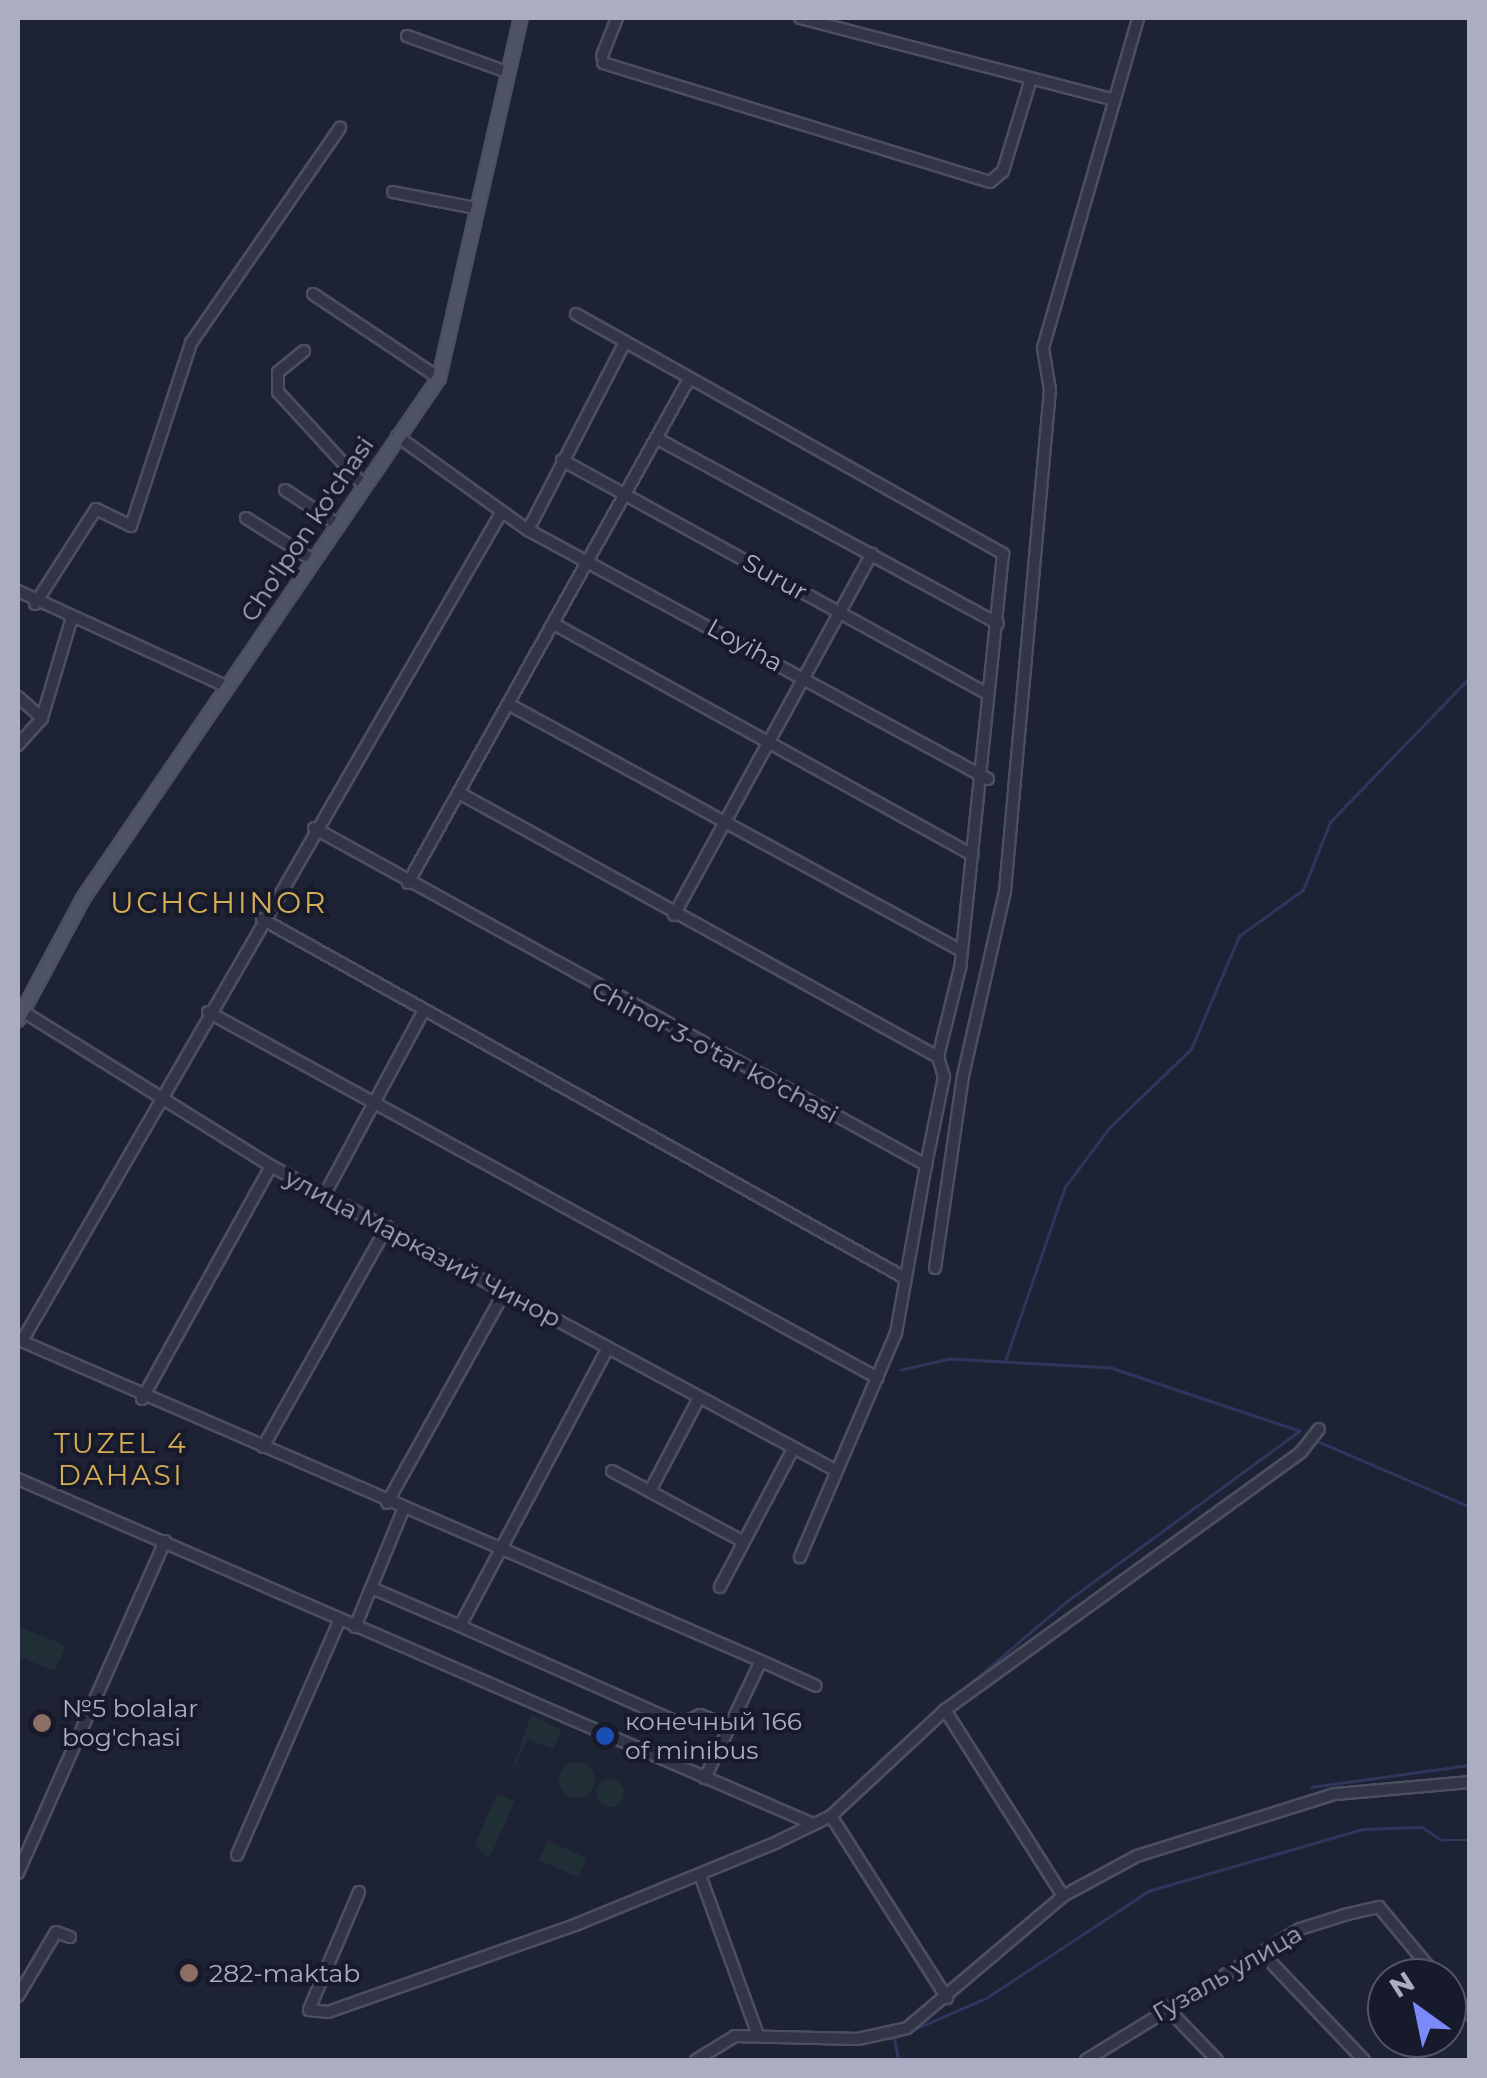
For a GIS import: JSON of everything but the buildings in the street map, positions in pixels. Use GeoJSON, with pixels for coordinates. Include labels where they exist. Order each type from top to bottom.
{"type":"FeatureCollection","features":[{"type":"Feature","properties":{"kind":"main road","name":"Cho'lpon ko'chasi"},"geometry":{"type":"LineString","coordinates":[[20,1015],[84,897],[438,378],[521,18]]}},
{"type":"Feature","properties":{"kind":"street"},"geometry":{"type":"LineString","coordinates":[[617,18],[603,60],[990,182],[1003,171],[1030,82]]}},
{"type":"Feature","properties":{"kind":"street"},"geometry":{"type":"LineString","coordinates":[[800,18],[1030,82],[1114,100]]}},
{"type":"Feature","properties":{"kind":"street"},"geometry":{"type":"LineString","coordinates":[[935,1268],[946,1190],[1006,891],[1050,390],[1043,348],[1138,18]]}},
{"type":"Feature","properties":{"kind":"street"},"geometry":{"type":"LineString","coordinates":[[407,36],[506,72]]}},
{"type":"Feature","properties":{"kind":"street"},"geometry":{"type":"LineString","coordinates":[[35,604],[96,509],[131,526],[191,343],[340,128]]}},
{"type":"Feature","properties":{"kind":"street"},"geometry":{"type":"LineString","coordinates":[[393,192],[475,208]]}},
{"type":"Feature","properties":{"kind":"street"},"geometry":{"type":"LineString","coordinates":[[313,294],[438,378]]}},
{"type":"Feature","properties":{"kind":"street"},"geometry":{"type":"LineString","coordinates":[[576,314],[623,346],[1003,554],[988,694],[984,777],[960,950],[938,1057],[944,1078],[904,1278],[878,1378],[834,1469],[838,1486],[800,1557]]}},
{"type":"Feature","properties":{"kind":"street"},"geometry":{"type":"LineString","coordinates":[[528,530],[623,346]]}},
{"type":"Feature","properties":{"kind":"street"},"geometry":{"type":"LineString","coordinates":[[304,351],[278,372],[278,392],[364,486]]}},
{"type":"Feature","properties":{"kind":"street"},"geometry":{"type":"LineString","coordinates":[[408,882],[461,794],[688,381]]}},
{"type":"Feature","properties":{"kind":"street","name":"Loyiha"},"geometry":{"type":"LineString","coordinates":[[397,436],[528,530],[590,560],[984,777]]}},
{"type":"Feature","properties":{"kind":"street"},"geometry":{"type":"LineString","coordinates":[[656,438],[998,624]]}},
{"type":"Feature","properties":{"kind":"street","name":"Surur"},"geometry":{"type":"LineString","coordinates":[[562,460],[988,694]]}},
{"type":"Feature","properties":{"kind":"street"},"geometry":{"type":"LineString","coordinates":[[286,490],[337,524]]}},
{"type":"Feature","properties":{"kind":"street"},"geometry":{"type":"LineString","coordinates":[[501,513],[314,828],[20,1340],[142,1399],[816,1686]]}},
{"type":"Feature","properties":{"kind":"street"},"geometry":{"type":"LineString","coordinates":[[246,518],[314,560]]}},
{"type":"Feature","properties":{"kind":"street"},"geometry":{"type":"LineString","coordinates":[[674,915],[872,554]]}},
{"type":"Feature","properties":{"kind":"street"},"geometry":{"type":"LineString","coordinates":[[18,591],[71,621],[228,687]]}},
{"type":"Feature","properties":{"kind":"street"},"geometry":{"type":"LineString","coordinates":[[18,746],[42,718],[71,621]]}},
{"type":"Feature","properties":{"kind":"street"},"geometry":{"type":"LineString","coordinates":[[554,624],[972,856]]}},
{"type":"Feature","properties":{"kind":"street"},"geometry":{"type":"LineString","coordinates":[[18,697],[42,718]]}},
{"type":"Feature","properties":{"kind":"street"},"geometry":{"type":"LineString","coordinates":[[510,704],[960,950]]}},
{"type":"Feature","properties":{"kind":"street"},"geometry":{"type":"LineString","coordinates":[[461,794],[674,915],[938,1057]]}},
{"type":"Feature","properties":{"kind":"street","name":"Chinor 3-o'tar ko'chasi"},"geometry":{"type":"LineString","coordinates":[[314,828],[926,1165]]}},
{"type":"Feature","properties":{"kind":"street"},"geometry":{"type":"LineString","coordinates":[[262,919],[904,1278]]}},
{"type":"Feature","properties":{"kind":"street"},"geometry":{"type":"LineString","coordinates":[[208,1012],[878,1378]]}},
{"type":"Feature","properties":{"kind":"street"},"geometry":{"type":"LineString","coordinates":[[325,1194],[424,1012]]}},
{"type":"Feature","properties":{"kind":"street","name":"улица Марказий Чинор"},"geometry":{"type":"LineString","coordinates":[[20,1015],[271,1166],[834,1469]]}},
{"type":"Feature","properties":{"kind":"street"},"geometry":{"type":"LineString","coordinates":[[142,1399],[271,1166]]}},
{"type":"Feature","properties":{"kind":"street"},"geometry":{"type":"LineString","coordinates":[[923,1184],[946,1190]]}},
{"type":"Feature","properties":{"kind":"street"},"geometry":{"type":"LineString","coordinates":[[262,1447],[387,1227]]}},
{"type":"Feature","properties":{"kind":"street"},"geometry":{"type":"LineString","coordinates":[[387,1503],[504,1293]]}},
{"type":"Feature","properties":{"kind":"street"},"geometry":{"type":"LineString","coordinates":[[460,1626],[497,1549],[608,1348]]}},
{"type":"Feature","properties":{"kind":"street"},"geometry":{"type":"LineString","coordinates":[[650,1490],[699,1398]]}},
{"type":"Feature","properties":{"kind":"street"},"geometry":{"type":"LineString","coordinates":[[360,1892],[309,2010],[328,2012],[700,1875],[831,1816],[945,1710],[1302,1452],[1319,1429]]}},
{"type":"Feature","properties":{"kind":"street"},"geometry":{"type":"LineString","coordinates":[[720,1587],[793,1449]]}},
{"type":"Feature","properties":{"kind":"street"},"geometry":{"type":"LineString","coordinates":[[612,1470],[742,1541]]}},
{"type":"Feature","properties":{"kind":"street"},"geometry":{"type":"LineString","coordinates":[[18,1479],[814,1824]]}},
{"type":"Feature","properties":{"kind":"street"},"geometry":{"type":"LineString","coordinates":[[355,1627],[374,1589],[403,1510]]}},
{"type":"Feature","properties":{"kind":"street"},"geometry":{"type":"LineString","coordinates":[[18,1872],[165,1541]]}},
{"type":"Feature","properties":{"kind":"street"},"geometry":{"type":"LineString","coordinates":[[374,1589],[681,1724],[700,1715],[732,1728]]}},
{"type":"Feature","properties":{"kind":"street"},"geometry":{"type":"LineString","coordinates":[[238,1854],[339,1620]]}},
{"type":"Feature","properties":{"kind":"street"},"geometry":{"type":"LineString","coordinates":[[705,1778],[764,1662]]}},
{"type":"Feature","properties":{"kind":"street"},"geometry":{"type":"LineString","coordinates":[[945,1710],[1064,1896]]}},
{"type":"Feature","properties":{"kind":"street"},"geometry":{"type":"LineString","coordinates":[[696,2060],[722,2040],[758,2035],[868,2039],[907,2028],[1064,1896],[1137,1856],[1254,1816],[1335,1794],[1470,1782]]}},
{"type":"Feature","properties":{"kind":"street"},"geometry":{"type":"LineString","coordinates":[[831,1816],[946,1998]]}},
{"type":"Feature","properties":{"kind":"street"},"geometry":{"type":"LineString","coordinates":[[700,1875],[758,2035]]}},
{"type":"Feature","properties":{"kind":"street","name":"Гузаль улица"},"geometry":{"type":"LineString","coordinates":[[1086,2060],[1165,2006],[1300,1930],[1379,1907],[1421,1958]]}},
{"type":"Feature","properties":{"kind":"street"},"geometry":{"type":"LineString","coordinates":[[18,1996],[56,1932],[70,1937]]}},
{"type":"Feature","properties":{"kind":"street"},"geometry":{"type":"LineString","coordinates":[[1262,1953],[1364,2060]]}},
{"type":"Feature","properties":{"kind":"street"},"geometry":{"type":"LineString","coordinates":[[1165,2006],[1217,2060]]}},
{"type":"Feature","properties":{"kind":"shaded area"},"geometry":{"type":"Polygon","coordinates":[[[18,1626],[66,1646],[55,1671],[18,1656],[18,1626]]]}},
{"type":"Feature","properties":{"kind":"shaded area"},"geometry":{"type":"Polygon","coordinates":[[[531,1714],[562,1731],[553,1749],[527,1739],[507,1785],[531,1714]]]}},
{"type":"Feature","properties":{"kind":"shaded area"},"geometry":{"type":"Polygon","coordinates":[[[577,1762],[589,1768],[595,1780],[589,1792],[577,1798],[565,1792],[559,1780],[565,1768],[577,1762]]]}},
{"type":"Feature","properties":{"kind":"shaded area"},"geometry":{"type":"Polygon","coordinates":[[[610,1779],[620,1783],[624,1793],[620,1803],[610,1807],[600,1803],[596,1793],[600,1783],[610,1779]]]}},
{"type":"Feature","properties":{"kind":"shaded area"},"geometry":{"type":"Polygon","coordinates":[[[497,1794],[515,1801],[489,1859],[475,1844],[497,1794]]]}},
{"type":"Feature","properties":{"kind":"shaded area"},"geometry":{"type":"Polygon","coordinates":[[[547,1841],[587,1858],[578,1877],[539,1860],[547,1841]]]}},
{"type":"Feature","properties":{"kind":"waterway"},"geometry":{"type":"LineString","coordinates":[[1005,1361],[1065,1187],[1109,1128],[1191,1049],[1239,936],[1303,890],[1330,822],[1470,677]]}},
{"type":"Feature","properties":{"kind":"waterway"},"geometry":{"type":"LineString","coordinates":[[878,1762],[1067,1601],[1299,1431],[1111,1368],[950,1359],[901,1370]]}},
{"type":"Feature","properties":{"kind":"waterway"},"geometry":{"type":"LineString","coordinates":[[1317,1441],[1470,1507]]}},
{"type":"Feature","properties":{"kind":"waterway"},"geometry":{"type":"LineString","coordinates":[[1311,1787],[1470,1765]]}},
{"type":"Feature","properties":{"kind":"waterway"},"geometry":{"type":"LineString","coordinates":[[898,2060],[894,2038],[986,1998],[1148,1891],[1363,1829],[1422,1827],[1441,1840],[1470,1840]]}},
{"type":"Feature","properties":{"kind":"waterway"},"geometry":{"type":"LineString","coordinates":[[817,2043],[893,2038]]}},
{"type":"Feature","properties":{"kind":"place","name":"№5 bolalar bog'chasi"},"geometry":{"type":"Point","coordinates":[42,1723]}},
{"type":"Feature","properties":{"kind":"place","name":"конечный 166 of minibus"},"geometry":{"type":"Point","coordinates":[605,1736]}},
{"type":"Feature","properties":{"kind":"place","name":"282-maktab"},"geometry":{"type":"Point","coordinates":[189,1973]}},
{"type":"Feature","properties":{"kind":"district","name":"UCHCHINOR"},"geometry":{"type":"Point","coordinates":[219,903]}},
{"type":"Feature","properties":{"kind":"district","name":"TUZEL 4 DAHASI"},"geometry":{"type":"Point","coordinates":[121,1459]}}]}
